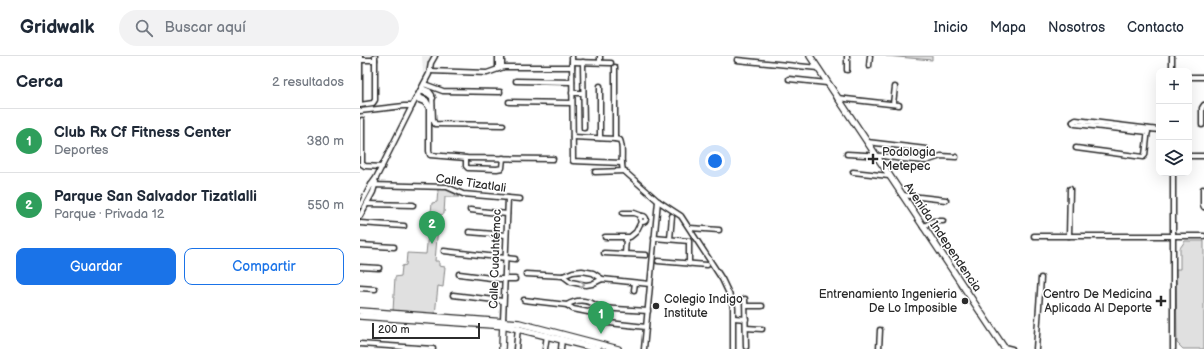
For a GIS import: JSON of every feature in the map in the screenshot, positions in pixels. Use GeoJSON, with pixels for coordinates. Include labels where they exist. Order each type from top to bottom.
{"type":"FeatureCollection","features":[{"type":"Feature","properties":{"kind":"street"},"geometry":{"type":"LineString","coordinates":[[360,56],[360,60],[360,105],[373,103],[375,100],[375,58],[360,60]]}},
{"type":"Feature","properties":{"kind":"street"},"geometry":{"type":"LineString","coordinates":[[360,215],[367,204],[376,178],[423,86],[435,56]]}},
{"type":"Feature","properties":{"kind":"street"},"geometry":{"type":"LineString","coordinates":[[498,56],[500,68]]}},
{"type":"Feature","properties":{"kind":"street"},"geometry":{"type":"LineString","coordinates":[[500,68],[502,56]]}},
{"type":"Feature","properties":{"kind":"street"},"geometry":{"type":"LineString","coordinates":[[572,56],[573,161],[622,163]]}},
{"type":"Feature","properties":{"kind":"street"},"geometry":{"type":"LineString","coordinates":[[600,56],[600,62]]}},
{"type":"Feature","properties":{"kind":"street","name":"Avenida Independencia"},"geometry":{"type":"LineString","coordinates":[[810,56],[1004,348]]}},
{"type":"Feature","properties":{"kind":"street"},"geometry":{"type":"LineString","coordinates":[[847,56],[847,70]]}},
{"type":"Feature","properties":{"kind":"street"},"geometry":{"type":"LineString","coordinates":[[869,66],[870,56]]}},
{"type":"Feature","properties":{"kind":"street"},"geometry":{"type":"LineString","coordinates":[[1172,56],[1172,68]]}},
{"type":"Feature","properties":{"kind":"street"},"geometry":{"type":"LineString","coordinates":[[737,60],[818,68]]}},
{"type":"Feature","properties":{"kind":"street"},"geometry":{"type":"LineString","coordinates":[[572,62],[611,63]]}},
{"type":"Feature","properties":{"kind":"street"},"geometry":{"type":"LineString","coordinates":[[583,62],[584,128]]}},
{"type":"Feature","properties":{"kind":"street"},"geometry":{"type":"LineString","coordinates":[[430,71],[487,73],[500,68],[572,67]]}},
{"type":"Feature","properties":{"kind":"street"},"geometry":{"type":"LineString","coordinates":[[615,68],[615,139]]}},
{"type":"Feature","properties":{"kind":"street"},"geometry":{"type":"LineString","coordinates":[[1192,77],[1204,77]]}},
{"type":"Feature","properties":{"kind":"street"},"geometry":{"type":"LineString","coordinates":[[789,79],[827,83]]}},
{"type":"Feature","properties":{"kind":"street"},"geometry":{"type":"LineString","coordinates":[[516,81],[572,82]]}},
{"type":"Feature","properties":{"kind":"street"},"geometry":{"type":"LineString","coordinates":[[423,86],[445,91],[500,92]]}},
{"type":"Feature","properties":{"kind":"street"},"geometry":{"type":"LineString","coordinates":[[423,86],[430,92],[433,99],[433,120],[435,124],[503,125]]}},
{"type":"Feature","properties":{"kind":"street"},"geometry":{"type":"LineString","coordinates":[[600,86],[600,138]]}},
{"type":"Feature","properties":{"kind":"street"},"geometry":{"type":"LineString","coordinates":[[893,104],[895,87]]}},
{"type":"Feature","properties":{"kind":"street"},"geometry":{"type":"LineString","coordinates":[[572,93],[583,93]]}},
{"type":"Feature","properties":{"kind":"street"},"geometry":{"type":"LineString","coordinates":[[417,97],[426,100],[429,107],[429,154],[431,156],[552,159]]}},
{"type":"Feature","properties":{"kind":"street"},"geometry":{"type":"LineString","coordinates":[[838,98],[900,105]]}},
{"type":"Feature","properties":{"kind":"street"},"geometry":{"type":"LineString","coordinates":[[509,102],[572,103]]}},
{"type":"Feature","properties":{"kind":"street"},"geometry":{"type":"LineString","coordinates":[[1202,125],[1202,107],[1204,105]]}},
{"type":"Feature","properties":{"kind":"street"},"geometry":{"type":"LineString","coordinates":[[360,111],[412,106]]}},
{"type":"Feature","properties":{"kind":"street"},"geometry":{"type":"LineString","coordinates":[[362,120],[362,164],[365,166],[382,167]]}},
{"type":"Feature","properties":{"kind":"street"},"geometry":{"type":"LineString","coordinates":[[1108,126],[1076,120],[1073,122],[1076,124],[1156,130]]}},
{"type":"Feature","properties":{"kind":"street"},"geometry":{"type":"LineString","coordinates":[[1076,148],[1144,157],[1148,130]]}},
{"type":"Feature","properties":{"kind":"street"},"geometry":{"type":"LineString","coordinates":[[573,137],[620,140],[622,144],[622,168],[658,201],[678,213],[690,228],[727,287],[731,298],[734,318],[733,349]]}},
{"type":"Feature","properties":{"kind":"street"},"geometry":{"type":"LineString","coordinates":[[866,142],[926,149]]}},
{"type":"Feature","properties":{"kind":"street"},"geometry":{"type":"LineString","coordinates":[[847,154],[876,157],[884,156],[926,161],[941,156],[956,157]]}},
{"type":"Feature","properties":{"kind":"street"},"geometry":{"type":"LineString","coordinates":[[1192,156],[1204,156]]}},
{"type":"Feature","properties":{"kind":"street"},"geometry":{"type":"LineString","coordinates":[[466,158],[466,166],[468,168],[497,169],[502,168],[503,158]]}},
{"type":"Feature","properties":{"kind":"street"},"geometry":{"type":"LineString","coordinates":[[595,172],[625,171]]}},
{"type":"Feature","properties":{"kind":"street"},"geometry":{"type":"LineString","coordinates":[[853,172],[889,176]]}},
{"type":"Feature","properties":{"kind":"street"},"geometry":{"type":"LineString","coordinates":[[1173,176],[1173,349]]}},
{"type":"Feature","properties":{"kind":"street"},"geometry":{"type":"LineString","coordinates":[[360,206],[373,185]]}},
{"type":"Feature","properties":{"kind":"street","name":"Calle Tizatlali"},"geometry":{"type":"LineString","coordinates":[[373,185],[447,187],[463,194],[520,199]]}},
{"type":"Feature","properties":{"kind":"street"},"geometry":{"type":"LineString","coordinates":[[1069,236],[1070,189]]}},
{"type":"Feature","properties":{"kind":"street"},"geometry":{"type":"LineString","coordinates":[[1203,189],[1204,207]]}},
{"type":"Feature","properties":{"kind":"street"},"geometry":{"type":"LineString","coordinates":[[902,195],[946,200]]}},
{"type":"Feature","properties":{"kind":"street","name":"Calle Cuauhtémoc"},"geometry":{"type":"LineString","coordinates":[[503,323],[508,198]]}},
{"type":"Feature","properties":{"kind":"street"},"geometry":{"type":"LineString","coordinates":[[644,349],[658,201]]}},
{"type":"Feature","properties":{"kind":"street"},"geometry":{"type":"LineString","coordinates":[[367,204],[413,205]]}},
{"type":"Feature","properties":{"kind":"street"},"geometry":{"type":"LineString","coordinates":[[470,210],[507,214]]}},
{"type":"Feature","properties":{"kind":"street"},"geometry":{"type":"LineString","coordinates":[[622,213],[634,213],[645,216],[646,219],[656,220]]}},
{"type":"Feature","properties":{"kind":"street"},"geometry":{"type":"LineString","coordinates":[[605,237],[626,238],[632,236],[641,222],[640,219],[642,216]]}},
{"type":"Feature","properties":{"kind":"street"},"geometry":{"type":"LineString","coordinates":[[670,239],[672,216]]}},
{"type":"Feature","properties":{"kind":"street"},"geometry":{"type":"LineString","coordinates":[[641,222],[644,222],[646,219]]}},
{"type":"Feature","properties":{"kind":"street"},"geometry":{"type":"LineString","coordinates":[[923,227],[933,221],[942,221]]}},
{"type":"Feature","properties":{"kind":"street"},"geometry":{"type":"LineString","coordinates":[[360,223],[404,226]]}},
{"type":"Feature","properties":{"kind":"street"},"geometry":{"type":"LineString","coordinates":[[690,228],[719,230]]}},
{"type":"Feature","properties":{"kind":"street"},"geometry":{"type":"LineString","coordinates":[[468,232],[506,235]]}},
{"type":"Feature","properties":{"kind":"street"},"geometry":{"type":"LineString","coordinates":[[1034,236],[1204,236]]}},
{"type":"Feature","properties":{"kind":"street"},"geometry":{"type":"LineString","coordinates":[[625,254],[626,238]]}},
{"type":"Feature","properties":{"kind":"street"},"geometry":{"type":"LineString","coordinates":[[654,238],[689,241],[689,264]]}},
{"type":"Feature","properties":{"kind":"street"},"geometry":{"type":"LineString","coordinates":[[360,245],[394,247]]}},
{"type":"Feature","properties":{"kind":"street"},"geometry":{"type":"LineString","coordinates":[[444,251],[515,259]]}},
{"type":"Feature","properties":{"kind":"street"},"geometry":{"type":"LineString","coordinates":[[604,253],[646,255]]}},
{"type":"Feature","properties":{"kind":"street"},"geometry":{"type":"LineString","coordinates":[[658,261],[707,265]]}},
{"type":"Feature","properties":{"kind":"street"},"geometry":{"type":"LineString","coordinates":[[360,267],[379,268]]}},
{"type":"Feature","properties":{"kind":"street"},"geometry":{"type":"LineString","coordinates":[[526,274],[563,276],[573,272],[582,271],[593,273],[602,279],[650,284]]}},
{"type":"Feature","properties":{"kind":"street"},"geometry":{"type":"LineString","coordinates":[[459,274],[515,278]]}},
{"type":"Feature","properties":{"kind":"street"},"geometry":{"type":"LineString","coordinates":[[563,276],[571,282],[586,285],[602,279]]}},
{"type":"Feature","properties":{"kind":"street"},"geometry":{"type":"LineString","coordinates":[[1036,349],[1041,278]]}},
{"type":"Feature","properties":{"kind":"street"},"geometry":{"type":"LineString","coordinates":[[634,282],[634,290]]}},
{"type":"Feature","properties":{"kind":"street"},"geometry":{"type":"LineString","coordinates":[[360,288],[375,289]]}},
{"type":"Feature","properties":{"kind":"street"},"geometry":{"type":"LineString","coordinates":[[453,295],[503,301]]}},
{"type":"Feature","properties":{"kind":"street"},"geometry":{"type":"LineString","coordinates":[[745,299],[746,347]]}},
{"type":"Feature","properties":{"kind":"street"},"geometry":{"type":"LineString","coordinates":[[524,300],[567,305],[573,309],[588,312],[600,308],[648,311]]}},
{"type":"Feature","properties":{"kind":"street"},"geometry":{"type":"LineString","coordinates":[[567,305],[576,301],[582,301],[595,304],[600,308]]}},
{"type":"Feature","properties":{"kind":"street"},"geometry":{"type":"LineString","coordinates":[[746,306],[762,306]]}},
{"type":"Feature","properties":{"kind":"street"},"geometry":{"type":"LineString","coordinates":[[360,311],[410,317]]}},
{"type":"Feature","properties":{"kind":"street"},"geometry":{"type":"LineString","coordinates":[[360,316],[410,317],[519,325],[618,349]]}},
{"type":"Feature","properties":{"kind":"street"},"geometry":{"type":"LineString","coordinates":[[734,318],[746,319]]}},
{"type":"Feature","properties":{"kind":"street"},"geometry":{"type":"LineString","coordinates":[[600,322],[646,327]]}},
{"type":"Feature","properties":{"kind":"street"},"geometry":{"type":"LineString","coordinates":[[502,349],[503,323]]}},
{"type":"Feature","properties":{"kind":"street"},"geometry":{"type":"LineString","coordinates":[[519,325],[547,335],[598,349]]}},
{"type":"Feature","properties":{"kind":"street"},"geometry":{"type":"LineString","coordinates":[[516,349],[519,325]]}},
{"type":"Feature","properties":{"kind":"street"},"geometry":{"type":"LineString","coordinates":[[746,328],[762,329]]}},
{"type":"Feature","properties":{"kind":"street"},"geometry":{"type":"LineString","coordinates":[[879,349],[880,330]]}},
{"type":"Feature","properties":{"kind":"street"},"geometry":{"type":"LineString","coordinates":[[545,349],[547,335]]}},
{"type":"Feature","properties":{"kind":"street"},"geometry":{"type":"LineString","coordinates":[[561,349],[562,339]]}},
{"type":"Feature","properties":{"kind":"street"},"geometry":{"type":"LineString","coordinates":[[360,344],[433,349]]}},
{"type":"Feature","properties":{"kind":"street"},"geometry":{"type":"LineString","coordinates":[[1004,348],[1012,349]]}},
{"type":"Feature","properties":{"kind":"shaded area"},"geometry":{"type":"Polygon","coordinates":[[[422,56],[432,56],[423,75],[422,56]]]}},
{"type":"Feature","properties":{"kind":"shaded area"},"geometry":{"type":"Polygon","coordinates":[[[886,56],[932,56],[932,60],[886,56]]]}},
{"type":"Feature","properties":{"kind":"shaded area"},"geometry":{"type":"Polygon","coordinates":[[[438,189],[449,189],[459,197],[445,197],[444,214],[439,215],[435,261],[439,261],[439,266],[445,267],[443,287],[438,286],[435,315],[393,311],[395,277],[401,276],[402,266],[406,265],[407,253],[426,254],[428,234],[424,234],[426,213],[431,212],[432,203],[437,202],[438,189]]]}},
{"type":"Feature","properties":{"kind":"shaded area"},"geometry":{"type":"Polygon","coordinates":[[[1185,241],[1204,241],[1204,349],[1183,349],[1177,343],[1176,269],[1180,269],[1180,248],[1185,241]]]}},
{"type":"Feature","properties":{"kind":"place","name":"Podologia Metepec"},"geometry":{"type":"Point","coordinates":[873,159]}},
{"type":"Feature","properties":{"kind":"place","name":"Parque San Salvador Tizatlalli"},"geometry":{"type":"Point","coordinates":[432,244]}},
{"type":"Feature","properties":{"kind":"place","name":"Entrenamiento Ingenieria De Lo Imposible"},"geometry":{"type":"Point","coordinates":[965,301]}},
{"type":"Feature","properties":{"kind":"place","name":"Centro De Medicina Aplicada Al Deporte"},"geometry":{"type":"Point","coordinates":[1161,301]}},
{"type":"Feature","properties":{"kind":"place","name":"Colegio Indigo Institute"},"geometry":{"type":"Point","coordinates":[656,306]}},
{"type":"Feature","properties":{"kind":"place","name":"Club Rx Cf Fitness Center"},"geometry":{"type":"Point","coordinates":[601,334]}}]}
